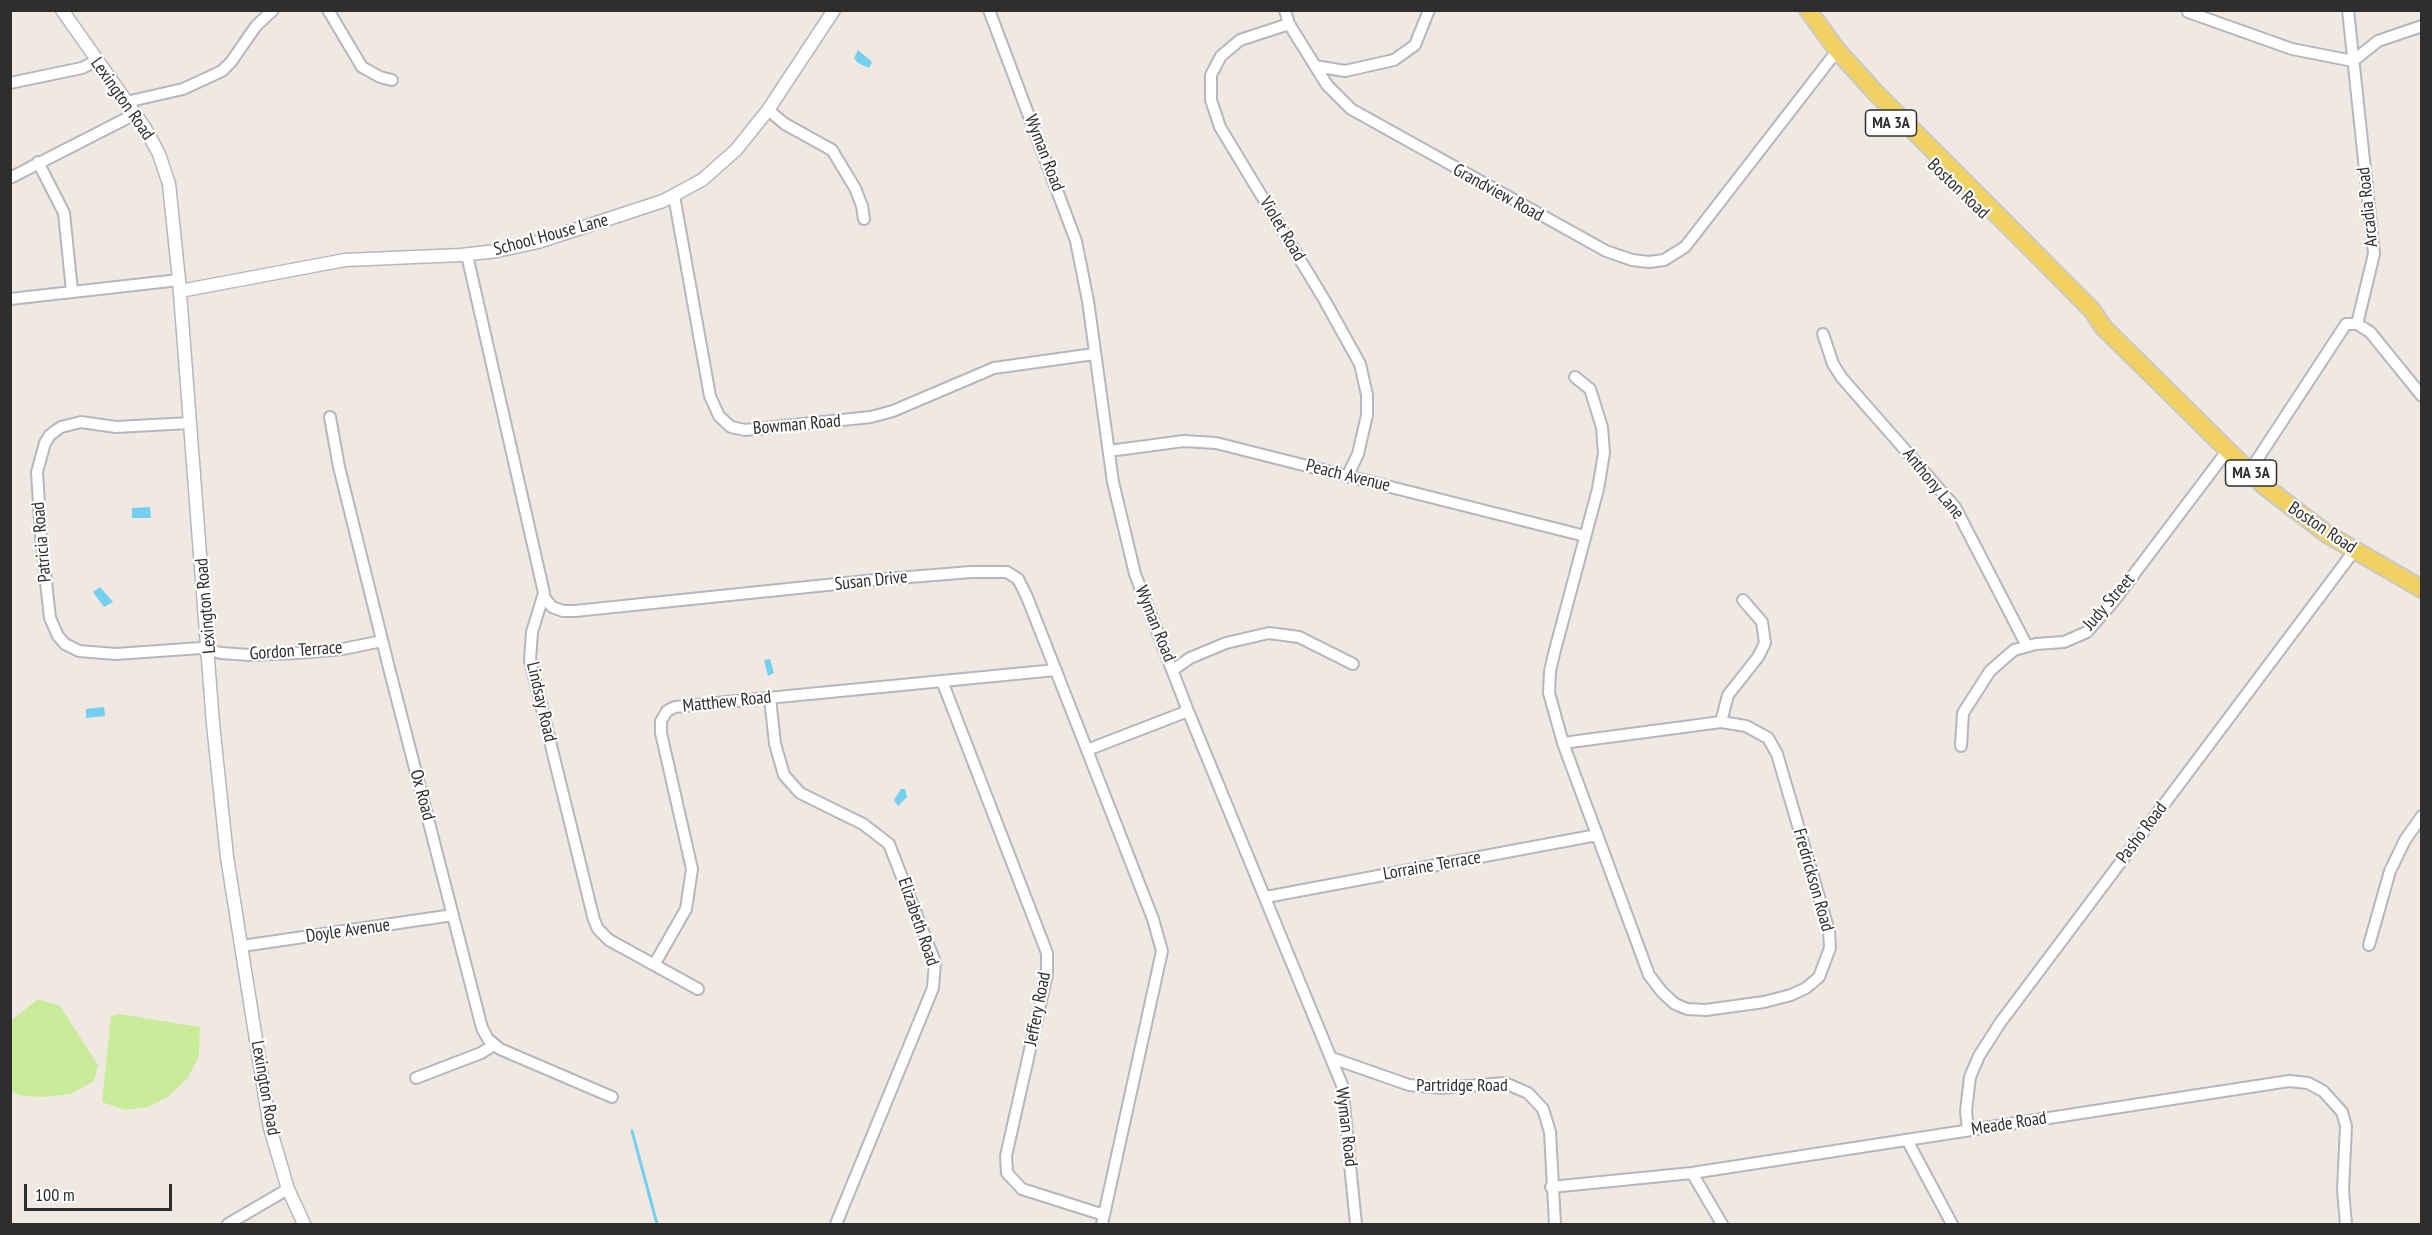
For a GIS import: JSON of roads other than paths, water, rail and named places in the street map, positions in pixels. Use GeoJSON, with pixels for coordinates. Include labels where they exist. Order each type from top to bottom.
{"type":"FeatureCollection","features":[{"type":"Feature","properties":{"kind":"main road","name":"Boston Road"},"geometry":{"type":"LineString","coordinates":[[1805,10],[1833,56],[1881,114],[2088,319],[2103,327]]}},
{"type":"Feature","properties":{"kind":"main road","name":"Boston Road"},"geometry":{"type":"LineString","coordinates":[[1805,10],[1874,91],[2092,310],[2103,327],[2249,472],[2306,519],[2421,589]]}},
{"type":"Feature","properties":{"kind":"street","name":"Lexington Road"},"geometry":{"type":"LineString","coordinates":[[62,10],[153,140],[165,168],[174,216],[227,857],[270,1128],[288,1189],[304,1224]]}},
{"type":"Feature","properties":{"kind":"street"},"geometry":{"type":"LineString","coordinates":[[126,102],[183,89],[222,71],[256,26],[273,10]]}},
{"type":"Feature","properties":{"kind":"street"},"geometry":{"type":"LineString","coordinates":[[328,10],[362,67],[380,77],[392,80]]}},
{"type":"Feature","properties":{"kind":"street","name":"School House Lane"},"geometry":{"type":"LineString","coordinates":[[180,285],[345,260],[467,255],[538,242],[648,207],[702,180],[723,163],[768,110],[834,10]]}},
{"type":"Feature","properties":{"kind":"street","name":"Wyman Road"},"geometry":{"type":"LineString","coordinates":[[989,10],[1076,241],[1088,301],[1109,451],[1125,541],[1135,574],[1188,711],[1342,1085],[1347,1112],[1356,1224]]}},
{"type":"Feature","properties":{"kind":"street","name":"Grandview Road"},"geometry":{"type":"LineString","coordinates":[[1285,10],[1289,24],[1315,66],[1340,100],[1366,119],[1596,246],[1632,260],[1649,262],[1674,256],[1685,247],[1833,56]]}},
{"type":"Feature","properties":{"kind":"street"},"geometry":{"type":"LineString","coordinates":[[1315,66],[1345,71],[1394,60],[1415,45],[1429,10]]}},
{"type":"Feature","properties":{"kind":"street","name":"Arcadia Road"},"geometry":{"type":"LineString","coordinates":[[2348,10],[2374,254],[2357,324]]}},
{"type":"Feature","properties":{"kind":"street"},"geometry":{"type":"LineString","coordinates":[[2188,12],[2292,49],[2353,61],[2378,41],[2421,26]]}},
{"type":"Feature","properties":{"kind":"street","name":"Violet Road"},"geometry":{"type":"LineString","coordinates":[[1289,24],[1240,40],[1221,56],[1211,75],[1210,100],[1220,127],[1325,301],[1360,364],[1368,395],[1367,415],[1358,454],[1348,475]]}},
{"type":"Feature","properties":{"kind":"street"},"geometry":{"type":"LineString","coordinates":[[10,83],[82,68],[96,61]]}},
{"type":"Feature","properties":{"kind":"street"},"geometry":{"type":"LineString","coordinates":[[768,110],[785,124],[831,150],[855,188],[864,219]]}},
{"type":"Feature","properties":{"kind":"street"},"geometry":{"type":"LineString","coordinates":[[10,178],[135,114]]}},
{"type":"Feature","properties":{"kind":"street"},"geometry":{"type":"LineString","coordinates":[[38,162],[64,213],[72,291]]}},
{"type":"Feature","properties":{"kind":"street","name":"Bowman Road"},"geometry":{"type":"LineString","coordinates":[[674,196],[710,396],[719,416],[731,427],[745,430],[871,417],[893,411],[994,368],[1095,354]]}},
{"type":"Feature","properties":{"kind":"street"},"geometry":{"type":"LineString","coordinates":[[467,255],[544,597]]}},
{"type":"Feature","properties":{"kind":"street"},"geometry":{"type":"LineString","coordinates":[[10,299],[72,291],[180,285]]}},
{"type":"Feature","properties":{"kind":"street"},"geometry":{"type":"LineString","coordinates":[[2249,472],[2346,324],[2357,324],[2370,332],[2421,396]]}},
{"type":"Feature","properties":{"kind":"street","name":"Anthony Lane"},"geometry":{"type":"LineString","coordinates":[[1823,334],[1833,364],[1842,378],[1955,507],[2027,646]]}},
{"type":"Feature","properties":{"kind":"street","name":"Fredrickson Road"},"geometry":{"type":"LineString","coordinates":[[1563,742],[1721,722],[1755,729],[1771,741],[1777,754],[1829,931],[1830,948],[1819,977],[1806,988],[1764,1002],[1706,1010],[1675,1004],[1649,975],[1563,742],[1551,704],[1550,671],[1598,489],[1604,453],[1602,427],[1590,389],[1575,377]]}},
{"type":"Feature","properties":{"kind":"street","name":"Ox Road"},"geometry":{"type":"LineString","coordinates":[[330,417],[339,467],[382,641],[482,1028],[494,1045]]}},
{"type":"Feature","properties":{"kind":"street","name":"Patricia Road"},"geometry":{"type":"LineString","coordinates":[[190,423],[116,427],[81,422],[61,428],[50,435],[40,456],[37,472],[41,537],[50,618],[53,628],[65,644],[79,651],[91,653],[209,650]]}},
{"type":"Feature","properties":{"kind":"street","name":"Peach Avenue"},"geometry":{"type":"LineString","coordinates":[[1109,451],[1184,441],[1216,443],[1585,536]]}},
{"type":"Feature","properties":{"kind":"street","name":"Judy Street"},"geometry":{"type":"LineString","coordinates":[[1961,746],[1963,713],[1976,690],[2002,658],[2027,646],[2069,640],[2087,632],[2227,451]]}},
{"type":"Feature","properties":{"kind":"street","name":"Pasho Road"},"geometry":{"type":"LineString","coordinates":[[1968,1130],[1966,1111],[1970,1077],[1979,1056],[1999,1023],[2354,550]]}},
{"type":"Feature","properties":{"kind":"street","name":"Susan Drive"},"geometry":{"type":"LineString","coordinates":[[544,597],[552,608],[575,611],[885,579],[997,571],[1012,574],[1022,585],[1087,750]]}},
{"type":"Feature","properties":{"kind":"street","name":"Lindsay Road"},"geometry":{"type":"LineString","coordinates":[[544,597],[534,624],[529,654],[594,920],[598,929],[609,940],[698,989]]}},
{"type":"Feature","properties":{"kind":"street"},"geometry":{"type":"LineString","coordinates":[[1721,722],[1728,695],[1758,657],[1765,643],[1762,622],[1743,600]]}},
{"type":"Feature","properties":{"kind":"street"},"geometry":{"type":"LineString","coordinates":[[1173,670],[1190,658],[1226,643],[1269,633],[1299,637],[1353,664]]}},
{"type":"Feature","properties":{"kind":"street","name":"Gordon Terrace"},"geometry":{"type":"LineString","coordinates":[[209,650],[249,655],[297,653],[343,649],[382,641]]}},
{"type":"Feature","properties":{"kind":"street","name":"Matthew Road"},"geometry":{"type":"LineString","coordinates":[[654,965],[686,909],[692,869],[661,734],[662,717],[667,711],[675,707],[1056,670]]}},
{"type":"Feature","properties":{"kind":"street","name":"Jeffery Road"},"geometry":{"type":"LineString","coordinates":[[942,681],[1047,953],[1047,974],[1006,1156],[1007,1173],[1022,1189],[1103,1220]]}},
{"type":"Feature","properties":{"kind":"street","name":"Elizabeth Road"},"geometry":{"type":"LineString","coordinates":[[770,698],[775,744],[784,775],[800,793],[863,824],[889,844],[934,962],[933,988],[836,1224]]}},
{"type":"Feature","properties":{"kind":"street"},"geometry":{"type":"LineString","coordinates":[[1103,1220],[1162,951],[1153,919],[1087,750],[1188,711]]}},
{"type":"Feature","properties":{"kind":"street"},"geometry":{"type":"LineString","coordinates":[[2369,945],[2390,871],[2405,840],[2421,816]]}},
{"type":"Feature","properties":{"kind":"street","name":"Lorraine Terrace"},"geometry":{"type":"LineString","coordinates":[[1266,897],[1597,835]]}},
{"type":"Feature","properties":{"kind":"street","name":"Doyle Avenue"},"geometry":{"type":"LineString","coordinates":[[242,946],[453,915]]}},
{"type":"Feature","properties":{"kind":"street"},"geometry":{"type":"LineString","coordinates":[[416,1078],[481,1053],[494,1045],[612,1097]]}},
{"type":"Feature","properties":{"kind":"street","name":"Partridge Road"},"geometry":{"type":"LineString","coordinates":[[1332,1058],[1415,1086],[1442,1088],[1498,1082],[1520,1088],[1537,1100],[1547,1119],[1555,1224]]}},
{"type":"Feature","properties":{"kind":"street","name":"Meade Road"},"geometry":{"type":"LineString","coordinates":[[1551,1187],[1692,1173],[2283,1081],[2308,1083],[2330,1096],[2342,1112],[2346,1126],[2343,1190],[2346,1224]]}},
{"type":"Feature","properties":{"kind":"street"},"geometry":{"type":"LineString","coordinates":[[1907,1140],[1952,1224]]}},
{"type":"Feature","properties":{"kind":"street"},"geometry":{"type":"LineString","coordinates":[[1692,1173],[1722,1224]]}},
{"type":"Feature","properties":{"kind":"street"},"geometry":{"type":"LineString","coordinates":[[228,1224],[288,1189]]}},
{"type":"Feature","properties":{"kind":"water"},"geometry":{"type":"Polygon","coordinates":[[[858,50],[872,62],[869,68],[858,63],[854,58],[858,50]]]}},
{"type":"Feature","properties":{"kind":"water"},"geometry":{"type":"Polygon","coordinates":[[[150,507],[151,518],[132,518],[132,508],[150,507]]]}},
{"type":"Feature","properties":{"kind":"water"},"geometry":{"type":"Polygon","coordinates":[[[100,587],[113,602],[104,607],[93,592],[100,587]]]}},
{"type":"Feature","properties":{"kind":"water"},"geometry":{"type":"Polygon","coordinates":[[[770,659],[774,673],[768,676],[764,660],[770,659]]]}},
{"type":"Feature","properties":{"kind":"water"},"geometry":{"type":"Polygon","coordinates":[[[104,707],[105,716],[86,718],[86,709],[104,707]]]}},
{"type":"Feature","properties":{"kind":"water"},"geometry":{"type":"Polygon","coordinates":[[[901,789],[905,789],[907,797],[898,806],[894,800],[901,789]]]}},
{"type":"Feature","properties":{"kind":"waterway"},"geometry":{"type":"LineString","coordinates":[[632,1131],[657,1224]]}}]}
